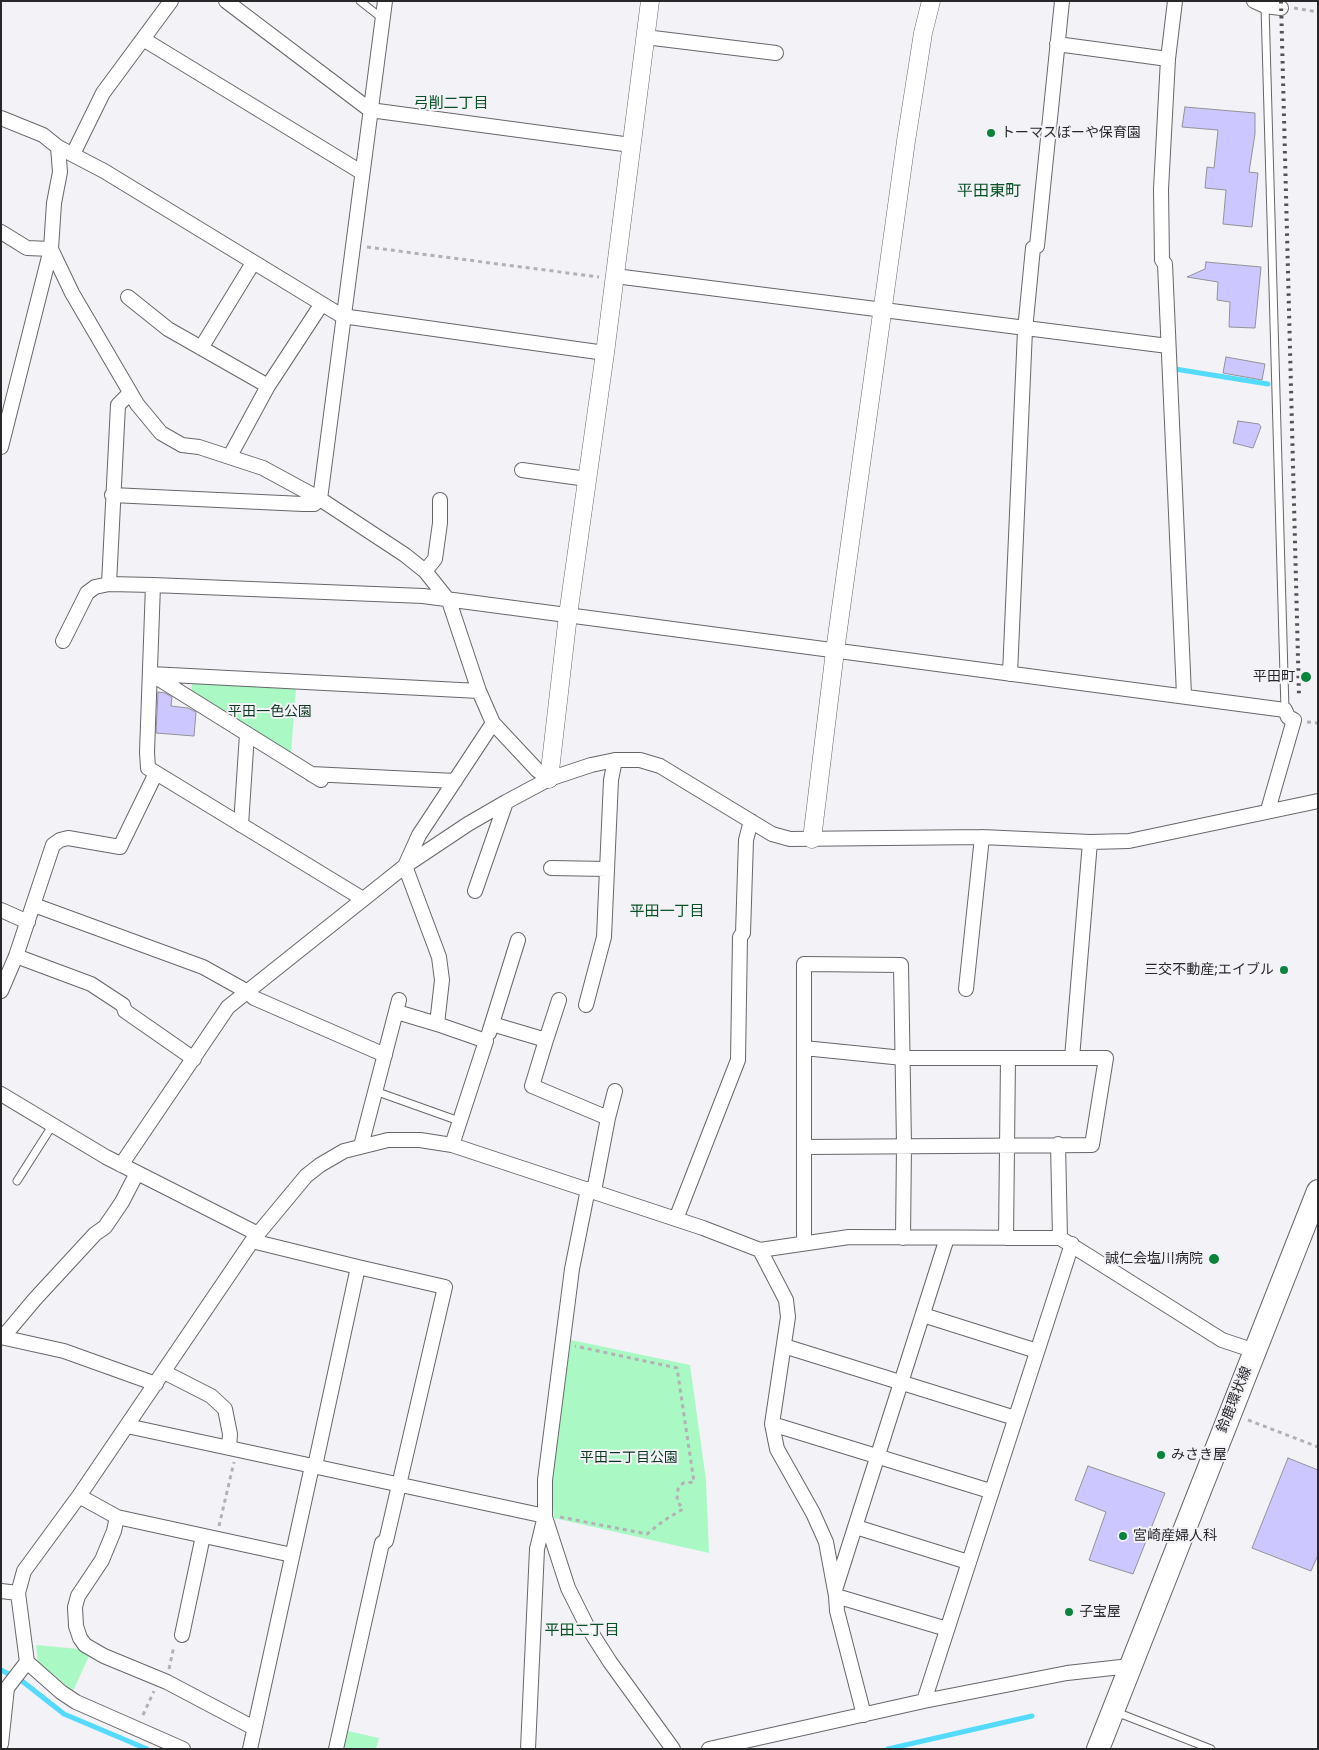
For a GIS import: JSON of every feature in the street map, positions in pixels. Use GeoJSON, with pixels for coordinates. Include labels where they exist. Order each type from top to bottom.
{"type":"FeatureCollection","features":[{"type":"Feature","properties":{"kind":"main road","name":"鈴鹿環状線"},"geometry":{"type":"LineString","coordinates":[[1098,1749],[1318,1190]]}},
{"type":"Feature","properties":{"kind":"street"},"geometry":{"type":"LineString","coordinates":[[73,154],[103,93],[171,1]]}},
{"type":"Feature","properties":{"kind":"street"},"geometry":{"type":"LineString","coordinates":[[226,1],[370,110],[631,145]]}},
{"type":"Feature","properties":{"kind":"street"},"geometry":{"type":"LineString","coordinates":[[112,496],[303,504],[314,504],[320,499],[342,316],[385,1]]}},
{"type":"Feature","properties":{"kind":"street"},"geometry":{"type":"LineString","coordinates":[[549,779],[568,615],[605,353],[650,1]]}},
{"type":"Feature","properties":{"kind":"street"},"geometry":{"type":"LineString","coordinates":[[812,839],[835,650],[884,310],[906,141],[923,33],[931,1]]}},
{"type":"Feature","properties":{"kind":"street"},"geometry":{"type":"LineString","coordinates":[[1010,674],[1025,330],[1033,248],[1036,246],[1062,1]]}},
{"type":"Feature","properties":{"kind":"street"},"geometry":{"type":"LineString","coordinates":[[1175,1],[1168,59],[1161,190],[1162,260],[1165,264],[1184,695]]}},
{"type":"Feature","properties":{"kind":"street"},"geometry":{"type":"LineString","coordinates":[[1259,4],[1281,8]]}},
{"type":"Feature","properties":{"kind":"street"},"geometry":{"type":"LineString","coordinates":[[645,37],[776,53]]}},
{"type":"Feature","properties":{"kind":"street"},"geometry":{"type":"LineString","coordinates":[[143,40],[361,172]]}},
{"type":"Feature","properties":{"kind":"street"},"geometry":{"type":"LineString","coordinates":[[1057,44],[1168,59]]}},
{"type":"Feature","properties":{"kind":"street"},"geometry":{"type":"LineString","coordinates":[[1,118],[44,135],[58,147],[104,171],[321,305],[342,316],[605,353]]}},
{"type":"Feature","properties":{"kind":"street"},"geometry":{"type":"LineString","coordinates":[[1,447],[6,403],[50,249],[54,203],[60,172],[58,147]]}},
{"type":"Feature","properties":{"kind":"street"},"geometry":{"type":"LineString","coordinates":[[1,232],[27,248],[50,249]]}},
{"type":"Feature","properties":{"kind":"street"},"geometry":{"type":"LineString","coordinates":[[50,249],[72,293],[130,393],[147,418],[168,438],[182,444],[230,456],[263,468],[320,499],[426,571],[449,601],[479,691],[493,723],[537,770],[549,779]]}},
{"type":"Feature","properties":{"kind":"street"},"geometry":{"type":"LineString","coordinates":[[201,348],[253,263]]}},
{"type":"Feature","properties":{"kind":"street"},"geometry":{"type":"LineString","coordinates":[[615,278],[884,310],[1025,330],[1168,346]]}},
{"type":"Feature","properties":{"kind":"street"},"geometry":{"type":"LineString","coordinates":[[128,296],[168,329],[268,386]]}},
{"type":"Feature","properties":{"kind":"street"},"geometry":{"type":"LineString","coordinates":[[230,456],[268,386],[321,305]]}},
{"type":"Feature","properties":{"kind":"street"},"geometry":{"type":"LineString","coordinates":[[109,584],[118,405],[130,393]]}},
{"type":"Feature","properties":{"kind":"street"},"geometry":{"type":"LineString","coordinates":[[522,470],[587,479]]}},
{"type":"Feature","properties":{"kind":"street"},"geometry":{"type":"LineString","coordinates":[[426,571],[435,559],[440,523],[440,500]]}},
{"type":"Feature","properties":{"kind":"street"},"geometry":{"type":"LineString","coordinates":[[64,641],[86,593],[95,587],[109,584],[423,596],[449,601],[1010,674],[1184,695],[1285,710],[1288,717],[1294,720],[1268,810]]}},
{"type":"Feature","properties":{"kind":"street"},"geometry":{"type":"LineString","coordinates":[[153,585],[148,768],[363,899]]}},
{"type":"Feature","properties":{"kind":"street"},"geometry":{"type":"LineString","coordinates":[[151,674],[479,691]]}},
{"type":"Feature","properties":{"kind":"street"},"geometry":{"type":"LineString","coordinates":[[151,674],[316,777],[455,781]]}},
{"type":"Feature","properties":{"kind":"street"},"geometry":{"type":"LineString","coordinates":[[436,1024],[442,980],[439,957],[405,866],[419,836],[493,723]]}},
{"type":"Feature","properties":{"kind":"street"},"geometry":{"type":"LineString","coordinates":[[241,825],[247,734]]}},
{"type":"Feature","properties":{"kind":"street"},"geometry":{"type":"LineString","coordinates":[[586,1005],[604,937],[611,780],[615,760]]}},
{"type":"Feature","properties":{"kind":"street"},"geometry":{"type":"LineString","coordinates":[[121,1165],[228,1007],[405,866],[468,824],[549,779],[591,765],[615,760],[640,760],[660,766],[772,834],[790,839],[982,836],[1090,842],[1129,841],[1268,810],[1318,801]]}},
{"type":"Feature","properties":{"kind":"street"},"geometry":{"type":"LineString","coordinates":[[1,991],[16,956],[53,845],[60,840],[68,838],[120,847],[156,773]]}},
{"type":"Feature","properties":{"kind":"street"},"geometry":{"type":"LineString","coordinates":[[475,891],[506,802]]}},
{"type":"Feature","properties":{"kind":"street"},"geometry":{"type":"LineString","coordinates":[[676,1219],[738,1060],[740,937],[743,934],[746,840],[751,821]]}},
{"type":"Feature","properties":{"kind":"street"},"geometry":{"type":"LineString","coordinates":[[966,989],[982,836]]}},
{"type":"Feature","properties":{"kind":"street"},"geometry":{"type":"LineString","coordinates":[[1072,1058],[1090,842]]}},
{"type":"Feature","properties":{"kind":"street"},"geometry":{"type":"LineString","coordinates":[[551,868],[607,869]]}},
{"type":"Feature","properties":{"kind":"street"},"geometry":{"type":"LineString","coordinates":[[34,905],[203,967],[274,1008],[385,1055]]}},
{"type":"Feature","properties":{"kind":"street"},"geometry":{"type":"LineString","coordinates":[[1,910],[28,922]]}},
{"type":"Feature","properties":{"kind":"street"},"geometry":{"type":"LineString","coordinates":[[452,1145],[518,940]]}},
{"type":"Feature","properties":{"kind":"street"},"geometry":{"type":"LineString","coordinates":[[16,956],[91,984],[123,1005],[125,1011],[194,1059]]}},
{"type":"Feature","properties":{"kind":"street"},"geometry":{"type":"LineString","coordinates":[[804,1243],[804,964],[901,965],[904,1058],[903,1238]]}},
{"type":"Feature","properties":{"kind":"street"},"geometry":{"type":"LineString","coordinates":[[559,1000],[532,1086],[608,1118]]}},
{"type":"Feature","properties":{"kind":"street"},"geometry":{"type":"LineString","coordinates":[[361,1146],[398,1006],[436,1024],[486,1040]]}},
{"type":"Feature","properties":{"kind":"street"},"geometry":{"type":"LineString","coordinates":[[492,1024],[546,1040]]}},
{"type":"Feature","properties":{"kind":"street"},"geometry":{"type":"LineString","coordinates":[[804,1048],[904,1058],[1106,1058],[1092,1145],[1006,1144],[805,1147]]}},
{"type":"Feature","properties":{"kind":"street"},"geometry":{"type":"LineString","coordinates":[[1006,1238],[1008,1058]]}},
{"type":"Feature","properties":{"kind":"street"},"geometry":{"type":"LineString","coordinates":[[528,1749],[537,1549],[545,1515],[545,1480],[572,1269],[615,1091]]}},
{"type":"Feature","properties":{"kind":"street"},"geometry":{"type":"LineString","coordinates":[[1,1094],[52,1126],[255,1238],[358,1267],[445,1287],[386,1541],[382,1543],[336,1749]]}},
{"type":"Feature","properties":{"kind":"street"},"geometry":{"type":"LineString","coordinates":[[1,1744],[6,1686],[25,1664],[18,1593],[24,1571],[79,1496],[255,1238],[306,1176],[331,1158],[361,1146],[388,1140],[420,1140],[452,1145],[591,1190],[760,1250],[849,1237],[1006,1238],[1066,1241],[1222,1340],[1254,1351]]}},
{"type":"Feature","properties":{"kind":"street"},"geometry":{"type":"LineString","coordinates":[[924,1701],[990,1491],[1038,1351],[1066,1241],[1058,1144]]}},
{"type":"Feature","properties":{"kind":"street"},"geometry":{"type":"LineString","coordinates":[[137,1174],[122,1202],[105,1227],[95,1234],[34,1299],[2,1337],[64,1351],[156,1384]]}},
{"type":"Feature","properties":{"kind":"street"},"geometry":{"type":"LineString","coordinates":[[836,1593],[947,1238]]}},
{"type":"Feature","properties":{"kind":"street"},"geometry":{"type":"LineString","coordinates":[[760,1250],[786,1300],[788,1317],[772,1424],[777,1449],[813,1513],[826,1542],[836,1593],[837,1611],[864,1715]]}},
{"type":"Feature","properties":{"kind":"street"},"geometry":{"type":"LineString","coordinates":[[250,1749],[358,1267]]}},
{"type":"Feature","properties":{"kind":"street"},"geometry":{"type":"LineString","coordinates":[[923,1315],[1038,1351]]}},
{"type":"Feature","properties":{"kind":"street"},"geometry":{"type":"LineString","coordinates":[[784,1346],[1015,1418]]}},
{"type":"Feature","properties":{"kind":"street"},"geometry":{"type":"LineString","coordinates":[[164,1372],[211,1396],[225,1409],[233,1448]]}},
{"type":"Feature","properties":{"kind":"street"},"geometry":{"type":"LineString","coordinates":[[772,1424],[990,1491]]}},
{"type":"Feature","properties":{"kind":"street"},"geometry":{"type":"LineString","coordinates":[[127,1426],[399,1486],[545,1515]]}},
{"type":"Feature","properties":{"kind":"street"},"geometry":{"type":"LineString","coordinates":[[79,1496],[117,1517],[292,1555]]}},
{"type":"Feature","properties":{"kind":"street"},"geometry":{"type":"LineString","coordinates":[[545,1515],[568,1588],[587,1626],[610,1662],[672,1749]]}},
{"type":"Feature","properties":{"kind":"street"},"geometry":{"type":"LineString","coordinates":[[117,1517],[114,1531],[102,1560],[78,1596],[75,1607],[76,1626],[86,1645],[104,1656],[163,1680],[254,1728]]}},
{"type":"Feature","properties":{"kind":"street"},"geometry":{"type":"LineString","coordinates":[[856,1527],[968,1562]]}},
{"type":"Feature","properties":{"kind":"street"},"geometry":{"type":"LineString","coordinates":[[182,1636],[210,1538]]}},
{"type":"Feature","properties":{"kind":"street"},"geometry":{"type":"LineString","coordinates":[[1,1591],[18,1593]]}},
{"type":"Feature","properties":{"kind":"street"},"geometry":{"type":"LineString","coordinates":[[836,1593],[947,1629]]}},
{"type":"Feature","properties":{"kind":"street"},"geometry":{"type":"LineString","coordinates":[[25,1664],[76,1702],[183,1749]]}},
{"type":"Feature","properties":{"kind":"street"},"geometry":{"type":"LineString","coordinates":[[709,1749],[924,1701],[1067,1673],[1130,1666]]}},
{"type":"Feature","properties":{"kind":"lane"},"geometry":{"type":"LineString","coordinates":[[360,1],[383,19]]}},
{"type":"Feature","properties":{"kind":"lane"},"geometry":{"type":"LineString","coordinates":[[1259,4],[1285,710]]}},
{"type":"Feature","properties":{"kind":"lane"},"geometry":{"type":"LineString","coordinates":[[376,1091],[459,1121]]}},
{"type":"Feature","properties":{"kind":"lane"},"geometry":{"type":"LineString","coordinates":[[17,1181],[52,1126]]}},
{"type":"Feature","properties":{"kind":"lane"},"geometry":{"type":"LineString","coordinates":[[1113,1711],[1211,1749]]}},
{"type":"Feature","properties":{"kind":"path"},"geometry":{"type":"LineString","coordinates":[[1281,8],[1318,12]]}},
{"type":"Feature","properties":{"kind":"path"},"geometry":{"type":"LineString","coordinates":[[352,245],[615,278]]}},
{"type":"Feature","properties":{"kind":"path"},"geometry":{"type":"LineString","coordinates":[[545,1515],[647,1534],[683,1508],[677,1501],[678,1489],[683,1484],[694,1482],[677,1368],[563,1343]]}},
{"type":"Feature","properties":{"kind":"path"},"geometry":{"type":"LineString","coordinates":[[1230,1413],[1318,1447]]}},
{"type":"Feature","properties":{"kind":"path"},"geometry":{"type":"LineString","coordinates":[[210,1538],[233,1448]]}},
{"type":"Feature","properties":{"kind":"path"},"geometry":{"type":"LineString","coordinates":[[138,1728],[163,1680],[177,1635],[182,1636]]}},
{"type":"Feature","properties":{"kind":"green space","name":"平田一色公園"},"geometry":{"type":"Polygon","coordinates":[[[192,683],[296,689],[291,753],[191,690],[192,683]]]}},
{"type":"Feature","properties":{"kind":"green space","name":"平田二丁目公園"},"geometry":{"type":"Polygon","coordinates":[[[571,1340],[690,1365],[706,1480],[709,1553],[554,1518],[552,1494],[553,1469],[571,1340]]]}},
{"type":"Feature","properties":{"kind":"green space"},"geometry":{"type":"Polygon","coordinates":[[[36,1645],[79,1649],[89,1656],[73,1691],[38,1662],[36,1645]]]}},
{"type":"Feature","properties":{"kind":"green space"},"geometry":{"type":"Polygon","coordinates":[[[348,1731],[379,1738],[376,1749],[344,1749],[348,1731]]]}},
{"type":"Feature","properties":{"kind":"building"},"geometry":{"type":"Polygon","coordinates":[[[1185,107],[1255,113],[1255,134],[1249,172],[1258,173],[1252,227],[1223,224],[1226,190],[1205,188],[1207,167],[1214,168],[1218,130],[1182,127],[1185,107]]]}},
{"type":"Feature","properties":{"kind":"building"},"geometry":{"type":"Polygon","coordinates":[[[1206,262],[1261,267],[1255,328],[1229,327],[1230,302],[1217,300],[1218,282],[1187,277],[1205,269],[1206,262]]]}},
{"type":"Feature","properties":{"kind":"building"},"geometry":{"type":"Polygon","coordinates":[[[1226,357],[1265,364],[1262,380],[1223,373],[1226,357]]]}},
{"type":"Feature","properties":{"kind":"building"},"geometry":{"type":"Polygon","coordinates":[[[1238,421],[1259,424],[1261,427],[1253,448],[1233,443],[1238,421]]]}},
{"type":"Feature","properties":{"kind":"building"},"geometry":{"type":"Polygon","coordinates":[[[158,692],[172,697],[171,706],[188,708],[196,712],[194,736],[156,733],[158,692]]]}},
{"type":"Feature","properties":{"kind":"building"},"geometry":{"type":"Polygon","coordinates":[[[1288,1458],[1318,1470],[1318,1555],[1311,1571],[1252,1548],[1288,1458]]]}},
{"type":"Feature","properties":{"kind":"building","name":"宮崎産婦人科"},"geometry":{"type":"Polygon","coordinates":[[[1088,1466],[1165,1493],[1133,1574],[1089,1560],[1106,1512],[1075,1500],[1088,1466]]]}},
{"type":"Feature","properties":{"kind":"waterway"},"geometry":{"type":"LineString","coordinates":[[1175,369],[1268,384]]}},
{"type":"Feature","properties":{"kind":"waterway"},"geometry":{"type":"LineString","coordinates":[[1,1670],[22,1681],[64,1714],[147,1749]]}},
{"type":"Feature","properties":{"kind":"waterway"},"geometry":{"type":"LineString","coordinates":[[888,1749],[1032,1716]]}},
{"type":"Feature","properties":{"kind":"railway"},"geometry":{"type":"LineString","coordinates":[[1281,1],[1299,697]]}},
{"type":"Feature","properties":{"kind":"place","name":"トーマスぼーや保育園"},"geometry":{"type":"Point","coordinates":[991,133]}},
{"type":"Feature","properties":{"kind":"place","name":"平田町"},"geometry":{"type":"Point","coordinates":[1306,677]}},
{"type":"Feature","properties":{"kind":"place","name":"三交不動産;エイブル"},"geometry":{"type":"Point","coordinates":[1284,970]}},
{"type":"Feature","properties":{"kind":"place","name":"誠仁会塩川病院"},"geometry":{"type":"Point","coordinates":[1214,1259]}},
{"type":"Feature","properties":{"kind":"place","name":"みさき屋"},"geometry":{"type":"Point","coordinates":[1161,1455]}},
{"type":"Feature","properties":{"kind":"place","name":"宮崎産婦人科"},"geometry":{"type":"Point","coordinates":[1123,1536]}},
{"type":"Feature","properties":{"kind":"place","name":"子宝屋"},"geometry":{"type":"Point","coordinates":[1069,1612]}},
{"type":"Feature","properties":{"kind":"district","name":"弓削二丁目"},"geometry":{"type":"Point","coordinates":[451,104]}},
{"type":"Feature","properties":{"kind":"district","name":"平田東町"},"geometry":{"type":"Point","coordinates":[989,192]}},
{"type":"Feature","properties":{"kind":"district","name":"平田一丁目"},"geometry":{"type":"Point","coordinates":[667,912]}},
{"type":"Feature","properties":{"kind":"district","name":"平田二丁目"},"geometry":{"type":"Point","coordinates":[582,1631]}}]}
